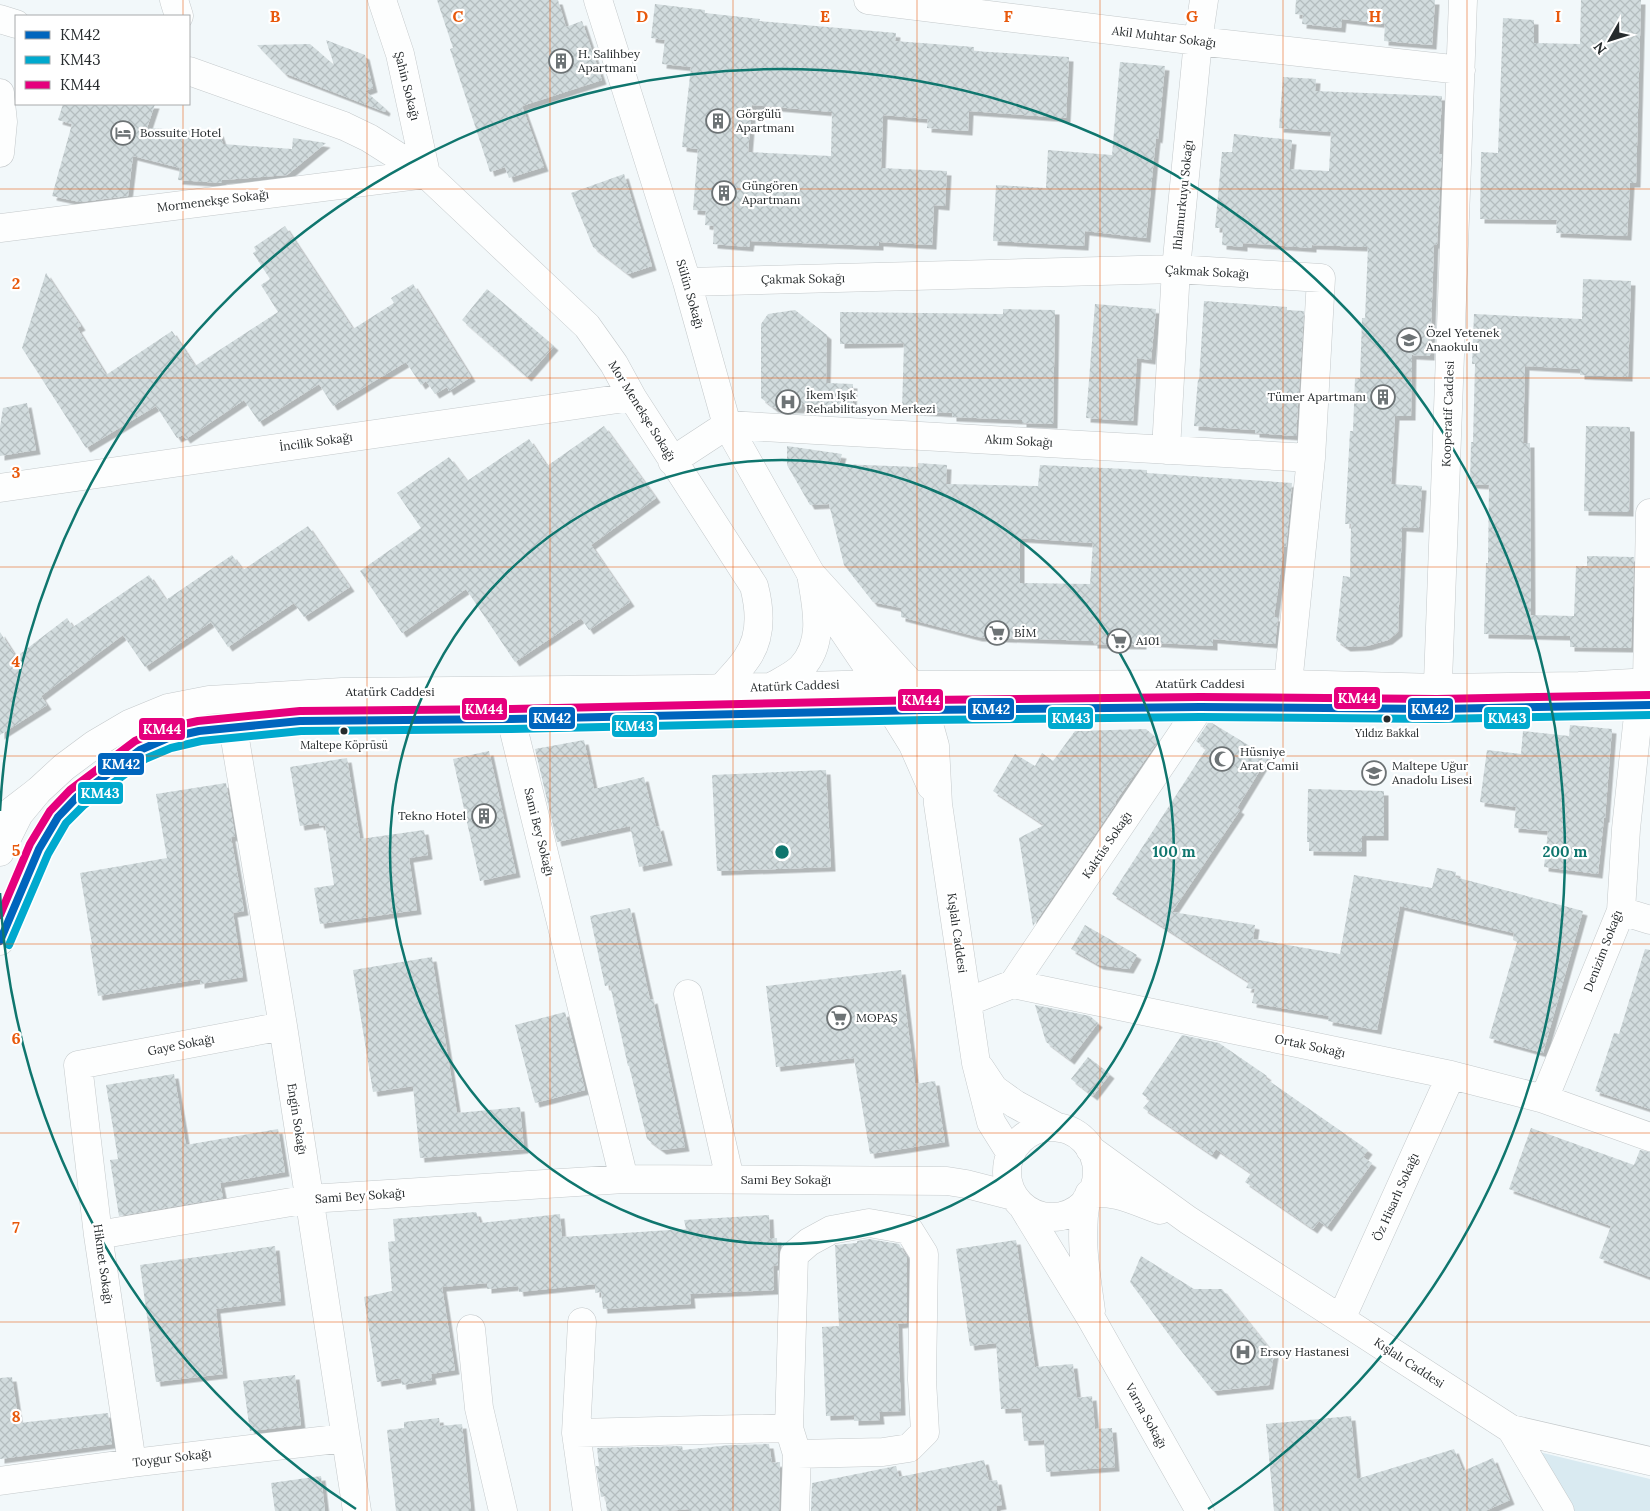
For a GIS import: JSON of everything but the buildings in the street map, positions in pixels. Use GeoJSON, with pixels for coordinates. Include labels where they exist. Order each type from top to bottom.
{"type":"FeatureCollection","features":[{"type":"Feature","properties":{"kind":"main road"},"geometry":{"type":"LineString","coordinates":[[174,0],[179,15]]}},
{"type":"Feature","properties":{"kind":"main road","name":"Şahin Sokağı"},"geometry":{"type":"LineString","coordinates":[[382,0],[400,54],[426,174]]}},
{"type":"Feature","properties":{"kind":"main road","name":"Sülün Sokağı"},"geometry":{"type":"LineString","coordinates":[[598,0],[687,282],[727,425],[811,574]]}},
{"type":"Feature","properties":{"kind":"main road","name":"Akil Muhtar Sokağı"},"geometry":{"type":"LineString","coordinates":[[868,0],[944,5],[1198,41],[1461,70]]}},
{"type":"Feature","properties":{"kind":"main road","name":"Ihlamurkuyu Sokağı"},"geometry":{"type":"LineString","coordinates":[[1166,450],[1176,269],[1198,41],[1204,0]]}},
{"type":"Feature","properties":{"kind":"main road","name":"Kooperatif Caddesi"},"geometry":{"type":"LineString","coordinates":[[1437,698],[1463,0]]}},
{"type":"Feature","properties":{"kind":"main road"},"geometry":{"type":"LineString","coordinates":[[0,20],[15,24]]}},
{"type":"Feature","properties":{"kind":"main road","name":"Mor Menekşe Sokağı"},"geometry":{"type":"LineString","coordinates":[[191,65],[370,138],[426,174],[587,326],[614,364],[672,461],[754,586],[759,605],[759,624],[750,653],[722,688]]}},
{"type":"Feature","properties":{"kind":"main road"},"geometry":{"type":"LineString","coordinates":[[0,93],[3,122],[0,153]]}},
{"type":"Feature","properties":{"kind":"main road","name":"Mormenekşe Sokağı"},"geometry":{"type":"LineString","coordinates":[[0,228],[426,174]]}},
{"type":"Feature","properties":{"kind":"main road","name":"Çakmak Sokağı"},"geometry":{"type":"LineString","coordinates":[[687,282],[1176,269],[1321,278],[1311,458],[1288,684]]}},
{"type":"Feature","properties":{"kind":"main road","name":"İncilik Sokağı"},"geometry":{"type":"LineString","coordinates":[[0,488],[632,397]]}},
{"type":"Feature","properties":{"kind":"main road"},"geometry":{"type":"LineString","coordinates":[[672,461],[727,425]]}},
{"type":"Feature","properties":{"kind":"main road","name":"Akım Sokağı"},"geometry":{"type":"LineString","coordinates":[[727,425],[1311,458]]}},
{"type":"Feature","properties":{"kind":"main road","name":"Denizim Sokağı"},"geometry":{"type":"LineString","coordinates":[[1544,1099],[1621,911],[1626,828],[1647,693],[1650,513]]}},
{"type":"Feature","properties":{"kind":"main road"},"geometry":{"type":"LineString","coordinates":[[771,687],[793,674],[809,658],[811,653],[818,621],[811,574]]}},
{"type":"Feature","properties":{"kind":"main road","name":"Kışlalı Caddesi"},"geometry":{"type":"LineString","coordinates":[[811,574],[851,645],[879,684],[892,712],[914,745],[938,804]]}},
{"type":"Feature","properties":{"kind":"main road","name":"Kışlalı Caddesi"},"geometry":{"type":"LineString","coordinates":[[811,574],[912,685],[925,710],[935,746],[938,804],[976,1063],[992,1122],[1009,1159]]}},
{"type":"Feature","properties":{"kind":"main road","name":"Atatürk Caddesi"},"geometry":{"type":"LineString","coordinates":[[0,852],[19,814],[38,791],[64,767],[95,744],[129,724],[168,708],[209,700],[342,692],[722,688],[879,684],[1288,684],[1437,698]]}},
{"type":"Feature","properties":{"kind":"main road","name":"Atatürk Caddesi"},"geometry":{"type":"LineString","coordinates":[[0,941],[34,860],[51,826],[58,817],[77,797],[140,750],[168,738],[199,731],[300,721],[1200,707],[1437,698],[1647,693]]}},
{"type":"Feature","properties":{"kind":"main road","name":"Kaktüs Sokağı"},"geometry":{"type":"LineString","coordinates":[[1014,984],[1200,707]]}},
{"type":"Feature","properties":{"kind":"main road","name":"Sami Bey Sokağı"},"geometry":{"type":"LineString","coordinates":[[512,719],[624,1179]]}},
{"type":"Feature","properties":{"kind":"main road","name":"Engin Sokağı"},"geometry":{"type":"LineString","coordinates":[[234,727],[283,1026],[357,1511]]}},
{"type":"Feature","properties":{"kind":"main road"},"geometry":{"type":"LineString","coordinates":[[0,820],[38,791]]}},
{"type":"Feature","properties":{"kind":"main road"},"geometry":{"type":"LineString","coordinates":[[1621,911],[1650,920]]}},
{"type":"Feature","properties":{"kind":"main road"},"geometry":{"type":"LineString","coordinates":[[967,1002],[1014,984]]}},
{"type":"Feature","properties":{"kind":"main road","name":"Ortak Sokağı"},"geometry":{"type":"LineString","coordinates":[[1014,984],[1451,1076],[1544,1099],[1650,1137]]}},
{"type":"Feature","properties":{"kind":"main road"},"geometry":{"type":"LineString","coordinates":[[688,994],[730,1179]]}},
{"type":"Feature","properties":{"kind":"main road","name":"Gaye Sokağı"},"geometry":{"type":"LineString","coordinates":[[78,1065],[283,1026]]}},
{"type":"Feature","properties":{"kind":"main road"},"geometry":{"type":"LineString","coordinates":[[947,1181],[1018,1201],[1035,1214],[1049,1218],[1076,1211],[1088,1197],[1096,1181],[1095,1159],[1082,1139],[1015,1104],[994,1089],[976,1063]]}},
{"type":"Feature","properties":{"kind":"main road","name":"Hikmet Sokağı"},"geometry":{"type":"LineString","coordinates":[[78,1065],[98,1235],[132,1463]]}},
{"type":"Feature","properties":{"kind":"main road","name":"Öz Hisarlı Sokağı"},"geometry":{"type":"LineString","coordinates":[[1341,1319],[1451,1076]]}},
{"type":"Feature","properties":{"kind":"main road"},"geometry":{"type":"LineString","coordinates":[[1018,1201],[1008,1180],[1009,1159],[1021,1140],[1034,1131],[1059,1128]]}},
{"type":"Feature","properties":{"kind":"main road","name":"Kışlalı Caddesi"},"geometry":{"type":"LineString","coordinates":[[1090,1149],[1188,1220],[1511,1430],[1650,1461]]}},
{"type":"Feature","properties":{"kind":"main road"},"geometry":{"type":"LineString","coordinates":[[947,1181],[1009,1159]]}},
{"type":"Feature","properties":{"kind":"main road","name":"Sami Bey Sokağı"},"geometry":{"type":"LineString","coordinates":[[98,1235],[309,1199],[624,1179],[947,1181]]}},
{"type":"Feature","properties":{"kind":"main road","name":"Kışlalı Caddesi"},"geometry":{"type":"LineString","coordinates":[[1088,1197],[1099,1192],[1111,1193],[1188,1220]]}},
{"type":"Feature","properties":{"kind":"main road"},"geometry":{"type":"LineString","coordinates":[[1088,1197],[1083,1220],[1082,1246],[1092,1320]]}},
{"type":"Feature","properties":{"kind":"main road","name":"Varna Sokağı"},"geometry":{"type":"LineString","coordinates":[[1018,1201],[1092,1320],[1200,1511]]}},
{"type":"Feature","properties":{"kind":"main road"},"geometry":{"type":"LineString","coordinates":[[795,1511],[797,1454],[789,1428],[794,1255],[809,1242],[831,1230],[870,1223],[909,1230],[924,1254],[922,1380],[925,1432],[909,1448],[892,1451],[797,1454]]}},
{"type":"Feature","properties":{"kind":"main road"},"geometry":{"type":"LineString","coordinates":[[582,1322],[576,1433],[587,1511]]}},
{"type":"Feature","properties":{"kind":"main road"},"geometry":{"type":"LineString","coordinates":[[471,1329],[479,1408],[503,1511]]}},
{"type":"Feature","properties":{"kind":"main road"},"geometry":{"type":"LineString","coordinates":[[576,1433],[789,1428]]}},
{"type":"Feature","properties":{"kind":"main road"},"geometry":{"type":"LineString","coordinates":[[1511,1430],[1560,1511]]}},
{"type":"Feature","properties":{"kind":"main road","name":"Toygur Sokağı"},"geometry":{"type":"LineString","coordinates":[[0,1481],[132,1463],[345,1438]]}},
{"type":"Feature","properties":{"kind":"shaded area"},"geometry":{"type":"Polygon","coordinates":[[[1535,1451],[1650,1479],[1650,1511],[1574,1511],[1535,1451]]]}},
{"type":"Feature","properties":{"kind":"transit line","name":"KM44"},"geometry":{"type":"LineString","coordinates":[[0,915],[30,844],[50,811],[70,790],[135,741],[165,728],[198,721],[300,711],[511,709],[925,700],[1200,697],[1437,699],[1650,695]]}},
{"type":"Feature","properties":{"kind":"transit line","name":"KM42"},"geometry":{"type":"LineString","coordinates":[[0,941],[39,849],[58,817],[77,797],[140,750],[168,738],[199,731],[300,721],[511,719],[925,710],[1200,707],[1437,709],[1650,705]]}},
{"type":"Feature","properties":{"kind":"transit line","name":"KM43"},"geometry":{"type":"LineString","coordinates":[[9,945],[48,854],[66,823],[84,805],[145,759],[171,748],[201,741],[301,731],[511,729],[925,720],[1200,717],[1437,719],[1650,715]]}},
{"type":"Feature","properties":{"kind":"place","name":"H. Salihbey Apartmanı"},"geometry":{"type":"Point","coordinates":[561,61]}},
{"type":"Feature","properties":{"kind":"place","name":"Görgülü Apartmanı"},"geometry":{"type":"Point","coordinates":[718,121]}},
{"type":"Feature","properties":{"kind":"place","name":"Bossuite Hotel"},"geometry":{"type":"Point","coordinates":[123,133]}},
{"type":"Feature","properties":{"kind":"place","name":"Güngören Apartmanı"},"geometry":{"type":"Point","coordinates":[724,193]}},
{"type":"Feature","properties":{"kind":"place","name":"Özel Yetenek Anaokulu"},"geometry":{"type":"Point","coordinates":[1409,340]}},
{"type":"Feature","properties":{"kind":"place","name":"Tümer Apartmanı"},"geometry":{"type":"Point","coordinates":[1383,397]}},
{"type":"Feature","properties":{"kind":"place","name":"İkem Işık Rehabilitasyon Merkezi"},"geometry":{"type":"Point","coordinates":[788,402]}},
{"type":"Feature","properties":{"kind":"place","name":"BİM"},"geometry":{"type":"Point","coordinates":[997,633]}},
{"type":"Feature","properties":{"kind":"place","name":"A101"},"geometry":{"type":"Point","coordinates":[1119,641]}},
{"type":"Feature","properties":{"kind":"place","name":"Yıldız Bakkal"},"geometry":{"type":"Point","coordinates":[1387,719]}},
{"type":"Feature","properties":{"kind":"place","name":"Maltepe Köprüsü"},"geometry":{"type":"Point","coordinates":[344,731]}},
{"type":"Feature","properties":{"kind":"place","name":"Hüsniye Arat Camii"},"geometry":{"type":"Point","coordinates":[1222,759]}},
{"type":"Feature","properties":{"kind":"place","name":"Maltepe Uğur Anadolu Lisesi"},"geometry":{"type":"Point","coordinates":[1374,773]}},
{"type":"Feature","properties":{"kind":"place","name":"Tekno Hotel"},"geometry":{"type":"Point","coordinates":[484,816]}},
{"type":"Feature","properties":{"kind":"place","name":"MOPAŞ"},"geometry":{"type":"Point","coordinates":[839,1018]}},
{"type":"Feature","properties":{"kind":"place","name":"Ersoy Hastanesi"},"geometry":{"type":"Point","coordinates":[1243,1352]}}]}
